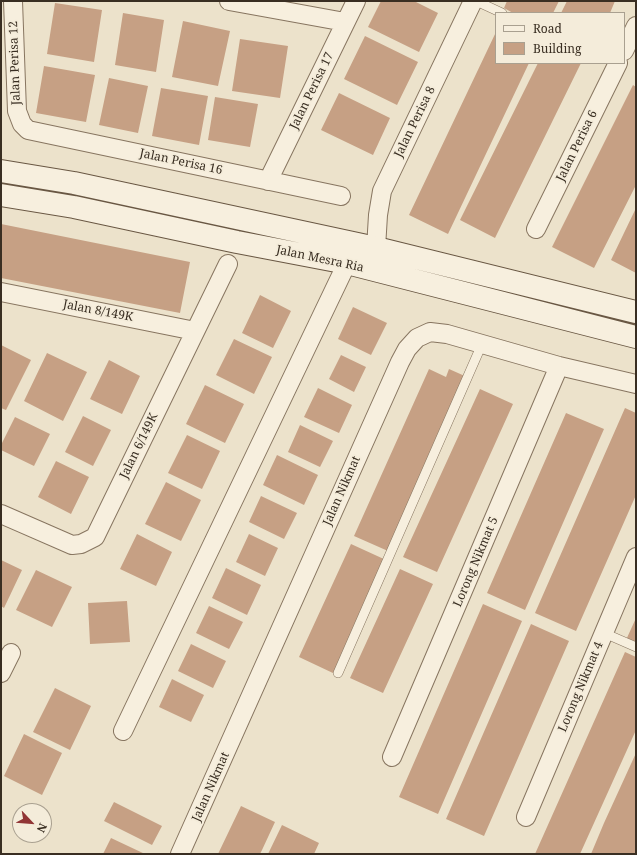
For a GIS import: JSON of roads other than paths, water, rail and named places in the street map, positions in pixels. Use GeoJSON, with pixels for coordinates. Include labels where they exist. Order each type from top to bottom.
{"type":"FeatureCollection","features":[{"type":"Feature","properties":{"kind":"main road","name":"Jalan Mesra Ria"},"geometry":{"type":"LineString","coordinates":[[1,171],[74,183],[376,248],[636,312]]}},
{"type":"Feature","properties":{"kind":"main road","name":"Jalan Mesra Ria"},"geometry":{"type":"LineString","coordinates":[[1,195],[74,207],[237,242],[347,263],[636,337]]}},
{"type":"Feature","properties":{"kind":"street","name":"Jalan Perisa 12"},"geometry":{"type":"LineString","coordinates":[[13,1],[17,111],[22,124]]}},
{"type":"Feature","properties":{"kind":"street"},"geometry":{"type":"LineString","coordinates":[[229,1],[346,22]]}},
{"type":"Feature","properties":{"kind":"street","name":"Jalan Perisa 17"},"geometry":{"type":"LineString","coordinates":[[268,181],[356,1]]}},
{"type":"Feature","properties":{"kind":"street","name":"Jalan Perisa 8"},"geometry":{"type":"LineString","coordinates":[[376,248],[378,215],[382,191],[473,1]]}},
{"type":"Feature","properties":{"kind":"street","name":"Jalan Perisa 6"},"geometry":{"type":"LineString","coordinates":[[625,50],[636,26]]}},
{"type":"Feature","properties":{"kind":"street","name":"Jalan Perisa 6"},"geometry":{"type":"LineString","coordinates":[[536,229],[618,64]]}},
{"type":"Feature","properties":{"kind":"street","name":"Jalan Perisa 16"},"geometry":{"type":"LineString","coordinates":[[22,124],[28,130],[341,196]]}},
{"type":"Feature","properties":{"kind":"street"},"geometry":{"type":"LineString","coordinates":[[123,731],[347,263]]}},
{"type":"Feature","properties":{"kind":"street","name":"Jalan 6/149K"},"geometry":{"type":"LineString","coordinates":[[1,514],[72,545],[81,544],[95,537],[228,264]]}},
{"type":"Feature","properties":{"kind":"street","name":"Jalan 8/149K"},"geometry":{"type":"LineString","coordinates":[[1,292],[195,331]]}},
{"type":"Feature","properties":{"kind":"street","name":"Jalan Nikmat"},"geometry":{"type":"LineString","coordinates":[[180,854],[407,349],[417,338],[430,332],[447,334],[559,366],[636,384]]}},
{"type":"Feature","properties":{"kind":"street","name":"Lorong Nikmat 5"},"geometry":{"type":"LineString","coordinates":[[392,757],[559,366]]}},
{"type":"Feature","properties":{"kind":"street","name":"Lorong Nikmat 4"},"geometry":{"type":"LineString","coordinates":[[526,817],[636,556]]}},
{"type":"Feature","properties":{"kind":"street"},"geometry":{"type":"LineString","coordinates":[[1,674],[11,652]]}},
{"type":"Feature","properties":{"kind":"lane"},"geometry":{"type":"LineString","coordinates":[[476,1],[500,12]]}},
{"type":"Feature","properties":{"kind":"lane"},"geometry":{"type":"LineString","coordinates":[[338,673],[482,344]]}},
{"type":"Feature","properties":{"kind":"lane"},"geometry":{"type":"LineString","coordinates":[[604,633],[636,647]]}}]}
